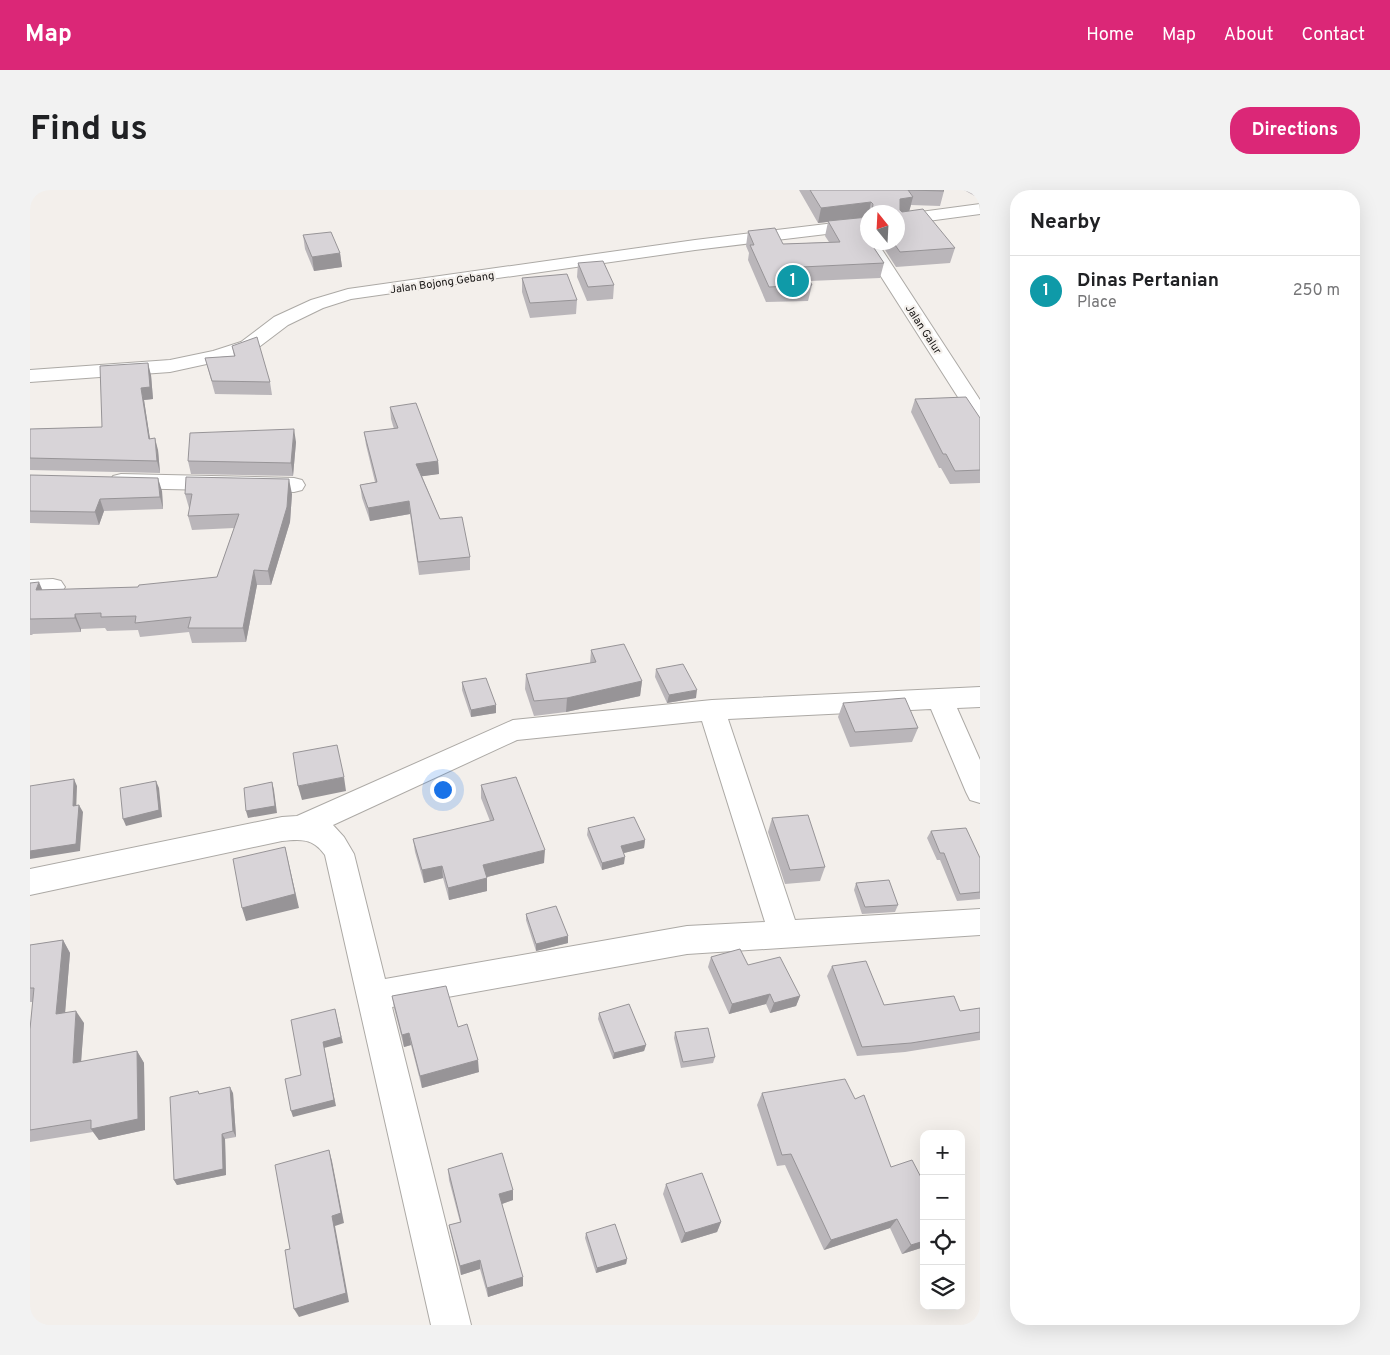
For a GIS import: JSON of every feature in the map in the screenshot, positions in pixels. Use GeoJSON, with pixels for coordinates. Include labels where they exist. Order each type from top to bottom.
{"type":"FeatureCollection","features":[{"type":"Feature","properties":{"kind":"street"},"geometry":{"type":"LineString","coordinates":[[905,219],[980,209]]}},
{"type":"Feature","properties":{"kind":"street","name":"Jalan Bojong Gebang"},"geometry":{"type":"LineString","coordinates":[[30,376],[170,366],[218,356],[248,346],[281,321],[317,304],[348,294],[695,245],[860,225]]}},
{"type":"Feature","properties":{"kind":"street","name":"Jalan Galur"},"geometry":{"type":"LineString","coordinates":[[873,250],[980,416]]}},
{"type":"Feature","properties":{"kind":"street"},"geometry":{"type":"LineString","coordinates":[[98,480],[294,485]]}},
{"type":"Feature","properties":{"kind":"street"},"geometry":{"type":"LineString","coordinates":[[30,882],[282,828],[304,826],[514,730],[712,710],[980,698]]}},
{"type":"Feature","properties":{"kind":"street"},"geometry":{"type":"LineString","coordinates":[[940,699],[980,792]]}},
{"type":"Feature","properties":{"kind":"street"},"geometry":{"type":"LineString","coordinates":[[712,710],[784,934]]}},
{"type":"Feature","properties":{"kind":"street"},"geometry":{"type":"LineString","coordinates":[[304,826],[321,832],[333,841],[339,854],[451,1325]]}},
{"type":"Feature","properties":{"kind":"street"},"geometry":{"type":"LineString","coordinates":[[373,996],[687,940],[980,922]]}},
{"type":"Feature","properties":{"kind":"building"},"geometry":{"type":"Polygon","coordinates":[[[810,190],[908,190],[913,197],[900,199],[900,205],[873,205],[871,202],[821,208],[810,190]]]}},
{"type":"Feature","properties":{"kind":"building"},"geometry":{"type":"Polygon","coordinates":[[[908,190],[943,190],[944,191],[908,190]]]}},
{"type":"Feature","properties":{"kind":"building"},"geometry":{"type":"Polygon","coordinates":[[[923,209],[955,248],[900,252],[899,250],[905,250],[905,212],[923,209]]]}},
{"type":"Feature","properties":{"kind":"building"},"geometry":{"type":"Polygon","coordinates":[[[860,218],[860,250],[875,250],[884,263],[802,267],[812,285],[769,287],[750,245],[754,245],[748,231],[775,228],[783,244],[840,242],[828,221],[860,218]]]}},
{"type":"Feature","properties":{"kind":"building"},"geometry":{"type":"Polygon","coordinates":[[[331,232],[340,253],[312,257],[303,235],[331,232]]]}},
{"type":"Feature","properties":{"kind":"building"},"geometry":{"type":"Polygon","coordinates":[[[603,261],[614,285],[588,287],[578,263],[603,261]]]}},
{"type":"Feature","properties":{"kind":"building"},"geometry":{"type":"Polygon","coordinates":[[[567,274],[577,300],[530,303],[522,278],[567,274]]]}},
{"type":"Feature","properties":{"kind":"building"},"geometry":{"type":"Polygon","coordinates":[[[257,337],[270,382],[212,381],[205,358],[235,356],[232,346],[257,337]]]}},
{"type":"Feature","properties":{"kind":"building"},"geometry":{"type":"Polygon","coordinates":[[[148,363],[150,387],[141,388],[149,439],[155,438],[157,461],[30,458],[30,429],[102,427],[100,366],[148,363]]]}},
{"type":"Feature","properties":{"kind":"building"},"geometry":{"type":"Polygon","coordinates":[[[966,397],[980,418],[980,470],[955,471],[946,454],[943,454],[915,399],[966,397]]]}},
{"type":"Feature","properties":{"kind":"building"},"geometry":{"type":"Polygon","coordinates":[[[416,403],[438,461],[416,464],[440,519],[462,517],[470,557],[418,562],[409,501],[368,508],[360,485],[377,482],[364,432],[398,428],[390,407],[416,403]]]}},
{"type":"Feature","properties":{"kind":"building"},"geometry":{"type":"Polygon","coordinates":[[[294,429],[291,463],[188,461],[190,433],[294,429]]]}},
{"type":"Feature","properties":{"kind":"building"},"geometry":{"type":"Polygon","coordinates":[[[30,475],[158,478],[160,497],[100,499],[95,512],[30,511],[30,475]]]}},
{"type":"Feature","properties":{"kind":"building"},"geometry":{"type":"Polygon","coordinates":[[[186,477],[289,479],[287,507],[268,571],[254,570],[243,628],[188,628],[191,617],[135,623],[136,616],[101,617],[101,613],[75,614],[75,618],[30,619],[30,583],[39,582],[36,590],[138,587],[139,585],[217,577],[239,514],[188,516],[192,494],[185,494],[186,477]]]}},
{"type":"Feature","properties":{"kind":"building"},"geometry":{"type":"Polygon","coordinates":[[[624,644],[642,681],[567,698],[534,701],[526,674],[596,662],[591,650],[624,644]]]}},
{"type":"Feature","properties":{"kind":"building"},"geometry":{"type":"Polygon","coordinates":[[[683,664],[697,690],[669,695],[656,669],[683,664]]]}},
{"type":"Feature","properties":{"kind":"building"},"geometry":{"type":"Polygon","coordinates":[[[486,678],[496,705],[471,710],[462,682],[486,678]]]}},
{"type":"Feature","properties":{"kind":"building"},"geometry":{"type":"Polygon","coordinates":[[[905,698],[918,728],[855,732],[843,703],[905,698]]]}},
{"type":"Feature","properties":{"kind":"building"},"geometry":{"type":"Polygon","coordinates":[[[337,745],[344,777],[298,786],[293,753],[337,745]]]}},
{"type":"Feature","properties":{"kind":"building"},"geometry":{"type":"Polygon","coordinates":[[[516,777],[545,850],[483,865],[487,878],[448,888],[442,866],[422,870],[413,839],[494,820],[481,785],[516,777]]]}},
{"type":"Feature","properties":{"kind":"building"},"geometry":{"type":"Polygon","coordinates":[[[74,779],[73,806],[79,805],[76,844],[30,851],[30,786],[74,779]]]}},
{"type":"Feature","properties":{"kind":"building"},"geometry":{"type":"Polygon","coordinates":[[[156,781],[159,810],[123,819],[120,788],[156,781]]]}},
{"type":"Feature","properties":{"kind":"building"},"geometry":{"type":"Polygon","coordinates":[[[272,782],[275,806],[246,811],[244,788],[272,782]]]}},
{"type":"Feature","properties":{"kind":"building"},"geometry":{"type":"Polygon","coordinates":[[[808,815],[825,867],[790,870],[772,818],[808,815]]]}},
{"type":"Feature","properties":{"kind":"building"},"geometry":{"type":"Polygon","coordinates":[[[634,817],[645,840],[621,846],[625,857],[602,863],[588,828],[634,817]]]}},
{"type":"Feature","properties":{"kind":"building"},"geometry":{"type":"Polygon","coordinates":[[[966,828],[980,858],[980,892],[960,894],[944,853],[940,853],[931,831],[966,828]]]}},
{"type":"Feature","properties":{"kind":"building"},"geometry":{"type":"Polygon","coordinates":[[[285,847],[295,894],[242,908],[233,859],[285,847]]]}},
{"type":"Feature","properties":{"kind":"building"},"geometry":{"type":"Polygon","coordinates":[[[889,880],[898,905],[865,907],[856,883],[889,880]]]}},
{"type":"Feature","properties":{"kind":"building"},"geometry":{"type":"Polygon","coordinates":[[[556,906],[568,936],[536,944],[526,914],[556,906]]]}},
{"type":"Feature","properties":{"kind":"building"},"geometry":{"type":"Polygon","coordinates":[[[63,940],[56,1014],[76,1011],[73,1063],[137,1051],[138,1119],[91,1129],[91,1120],[30,1130],[30,1029],[34,988],[30,988],[30,945],[63,940]]]}},
{"type":"Feature","properties":{"kind":"building"},"geometry":{"type":"Polygon","coordinates":[[[740,949],[748,965],[780,957],[800,996],[774,1003],[770,994],[732,1004],[711,957],[740,949]]]}},
{"type":"Feature","properties":{"kind":"building"},"geometry":{"type":"Polygon","coordinates":[[[866,961],[884,1005],[954,996],[960,1011],[980,1008],[980,1032],[911,1043],[862,1047],[832,966],[866,961]]]}},
{"type":"Feature","properties":{"kind":"building"},"geometry":{"type":"Polygon","coordinates":[[[446,986],[458,1027],[467,1024],[478,1060],[420,1076],[409,1033],[402,1035],[392,996],[446,986]]]}},
{"type":"Feature","properties":{"kind":"building"},"geometry":{"type":"Polygon","coordinates":[[[629,1004],[646,1045],[614,1053],[599,1013],[629,1004]]]}},
{"type":"Feature","properties":{"kind":"building"},"geometry":{"type":"Polygon","coordinates":[[[335,1009],[341,1037],[323,1042],[334,1100],[291,1111],[285,1079],[301,1075],[291,1020],[335,1009]]]}},
{"type":"Feature","properties":{"kind":"building"},"geometry":{"type":"Polygon","coordinates":[[[708,1028],[715,1057],[683,1062],[675,1032],[708,1028]]]}},
{"type":"Feature","properties":{"kind":"building"},"geometry":{"type":"Polygon","coordinates":[[[845,1079],[855,1099],[864,1095],[891,1167],[912,1160],[920,1175],[920,1242],[911,1245],[897,1219],[831,1240],[791,1154],[782,1155],[762,1093],[845,1079]]]}},
{"type":"Feature","properties":{"kind":"building"},"geometry":{"type":"Polygon","coordinates":[[[230,1087],[233,1131],[222,1134],[223,1169],[174,1180],[170,1097],[198,1091],[199,1094],[230,1087]]]}},
{"type":"Feature","properties":{"kind":"building"},"geometry":{"type":"Polygon","coordinates":[[[329,1150],[341,1213],[332,1216],[346,1293],[294,1309],[285,1250],[290,1249],[275,1165],[329,1150]]]}},
{"type":"Feature","properties":{"kind":"building"},"geometry":{"type":"Polygon","coordinates":[[[502,1153],[513,1190],[499,1194],[523,1277],[487,1288],[480,1260],[460,1266],[449,1225],[461,1222],[448,1169],[502,1153]]]}},
{"type":"Feature","properties":{"kind":"building"},"geometry":{"type":"Polygon","coordinates":[[[702,1173],[721,1222],[685,1233],[666,1184],[702,1173]]]}},
{"type":"Feature","properties":{"kind":"building"},"geometry":{"type":"Polygon","coordinates":[[[615,1224],[627,1259],[597,1268],[586,1233],[615,1224]]]}},
{"type":"Feature","properties":{"kind":"place","name":"Dinas Pertanian"},"geometry":{"type":"Point","coordinates":[793,281]}}]}
